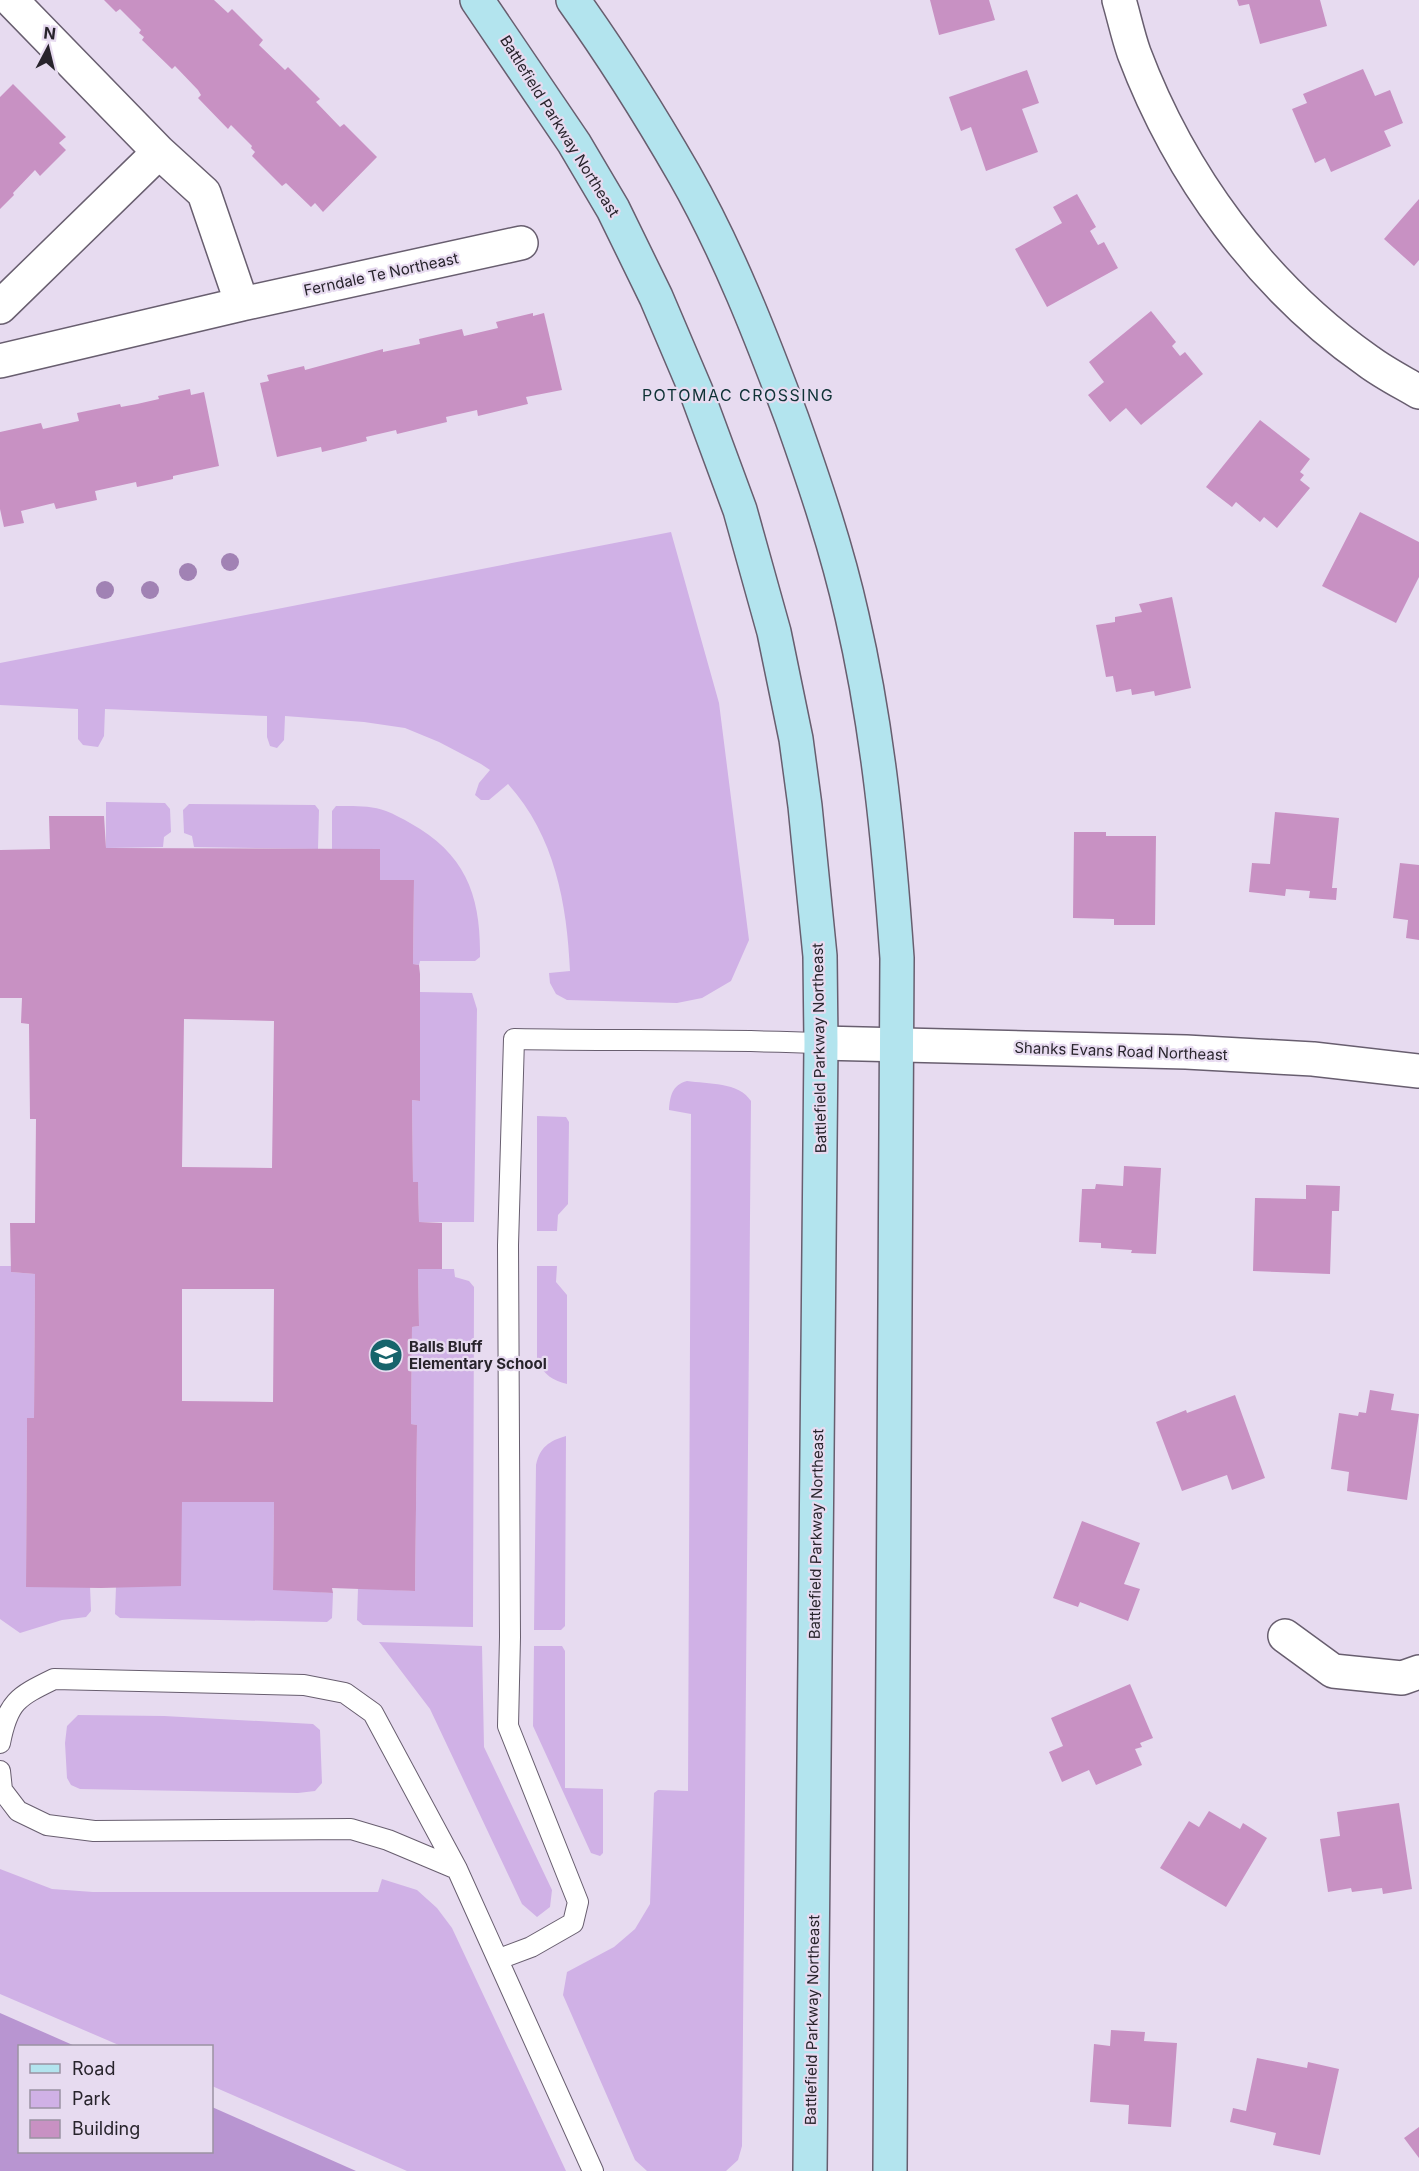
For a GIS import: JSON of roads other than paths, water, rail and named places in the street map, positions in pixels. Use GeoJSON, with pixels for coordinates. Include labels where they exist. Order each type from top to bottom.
{"type":"FeatureCollection","features":[{"type":"Feature","properties":{"kind":"main road","name":"Battlefield Parkway Northeast"},"geometry":{"type":"LineString","coordinates":[[477,0],[574,142],[613,209],[656,297],[696,391],[740,510],[774,632],[796,739],[820,956],[821,1042],[810,2171]]}},
{"type":"Feature","properties":{"kind":"main road"},"geometry":{"type":"LineString","coordinates":[[573,0],[684,176],[729,266],[770,361],[831,535],[852,616],[870,707],[889,845],[897,958],[890,2171]]}},
{"type":"Feature","properties":{"kind":"street"},"geometry":{"type":"LineString","coordinates":[[11,0],[159,152],[204,193],[242,304]]}},
{"type":"Feature","properties":{"kind":"street"},"geometry":{"type":"LineString","coordinates":[[1119,0],[1134,52],[1169,132],[1210,202],[1252,255],[1300,306],[1368,361],[1419,392]]}},
{"type":"Feature","properties":{"kind":"street"},"geometry":{"type":"LineString","coordinates":[[0,307],[159,152]]}},
{"type":"Feature","properties":{"kind":"street","name":"Ferndale Te Northeast"},"geometry":{"type":"LineString","coordinates":[[0,361],[242,304],[521,243]]}},
{"type":"Feature","properties":{"kind":"street","name":"Shanks Evans Road Northeast"},"geometry":{"type":"LineString","coordinates":[[821,1042],[1176,1052],[1313,1059],[1419,1071]]}},
{"type":"Feature","properties":{"kind":"street"},"geometry":{"type":"LineString","coordinates":[[1285,1636],[1333,1671],[1402,1678],[1419,1672]]}},
{"type":"Feature","properties":{"kind":"lane"},"geometry":{"type":"LineString","coordinates":[[499,1959],[531,1947],[573,1923],[578,1902],[508,1726],[510,1637],[508,1245],[514,1039],[630,1041],[734,1039],[821,1042]]}},
{"type":"Feature","properties":{"kind":"lane"},"geometry":{"type":"LineString","coordinates":[[0,1743],[5,1717],[22,1695],[54,1679],[304,1685],[345,1693],[373,1713],[457,1869],[593,2171]]}},
{"type":"Feature","properties":{"kind":"lane"},"geometry":{"type":"LineString","coordinates":[[0,1772],[2,1790],[18,1811],[47,1825],[94,1831],[351,1829],[388,1840],[457,1869]]}},
{"type":"Feature","properties":{"kind":"place","name":"Balls Bluff Elementary School"},"geometry":{"type":"Point","coordinates":[386,1355]}},
{"type":"Feature","properties":{"kind":"district","name":"POTOMAC CROSSING"},"geometry":{"type":"Point","coordinates":[738,395]}}]}
